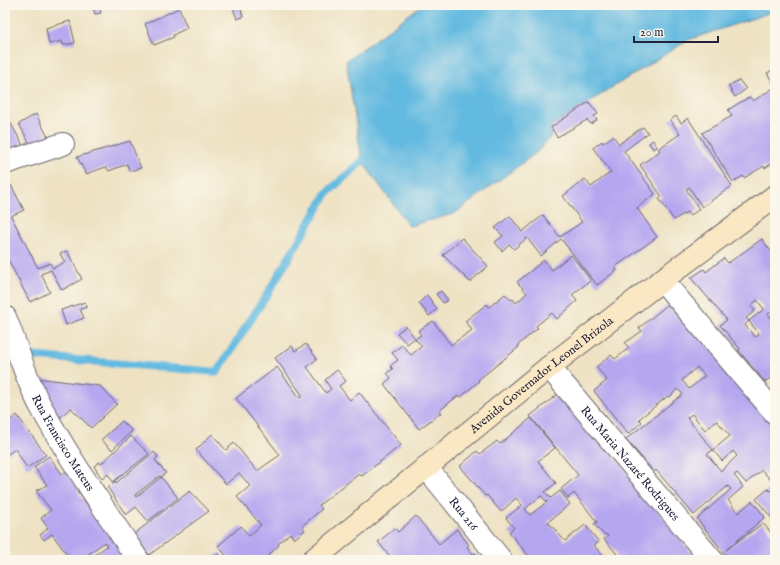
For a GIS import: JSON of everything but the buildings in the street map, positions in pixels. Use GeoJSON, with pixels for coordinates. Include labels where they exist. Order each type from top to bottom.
{"type":"FeatureCollection","features":[{"type":"Feature","properties":{"kind":"street"},"geometry":{"type":"LineString","coordinates":[[5,163],[63,144]]}},
{"type":"Feature","properties":{"kind":"street","name":"Avenida Governador Leonel Brizola"},"geometry":{"type":"LineString","coordinates":[[313,560],[548,367],[775,196]]}},
{"type":"Feature","properties":{"kind":"street"},"geometry":{"type":"LineString","coordinates":[[662,280],[775,413]]}},
{"type":"Feature","properties":{"kind":"street","name":"Rua Francisco Mateus"},"geometry":{"type":"LineString","coordinates":[[6,324],[40,404],[75,464],[138,560]]}},
{"type":"Feature","properties":{"kind":"street","name":"Rua Maria Nazaré Rodrigues"},"geometry":{"type":"LineString","coordinates":[[548,367],[712,560]]}},
{"type":"Feature","properties":{"kind":"street","name":"Rua 216"},"geometry":{"type":"LineString","coordinates":[[426,467],[501,560]]}},
{"type":"Feature","properties":{"kind":"water"},"geometry":{"type":"Polygon","coordinates":[[[422,5],[775,5],[775,11],[688,40],[549,127],[553,134],[537,152],[454,214],[409,226],[362,161],[346,61],[422,5]]]}},
{"type":"Feature","properties":{"kind":"waterway"},"geometry":{"type":"LineString","coordinates":[[5,354],[217,372],[268,293],[327,193],[370,154]]}}]}
